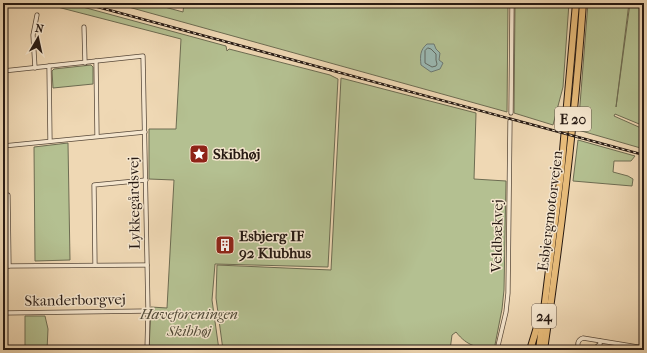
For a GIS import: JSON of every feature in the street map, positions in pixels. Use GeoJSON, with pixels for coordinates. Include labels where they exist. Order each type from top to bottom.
{"type":"FeatureCollection","features":[{"type":"Feature","properties":{"kind":"highway","name":"Esbjergmotorvejen"},"geometry":{"type":"LineString","coordinates":[[539,350],[561,173],[572,62],[576,3]]}},
{"type":"Feature","properties":{"kind":"highway","name":"Esbjergmotorvejen"},"geometry":{"type":"LineString","coordinates":[[544,350],[554,285],[569,164],[583,3]]}},
{"type":"Feature","properties":{"kind":"highway","name":"E 20"},"geometry":{"type":"LineString","coordinates":[[530,350],[548,283]]}},
{"type":"Feature","properties":{"kind":"street"},"geometry":{"type":"LineString","coordinates":[[511,113],[512,3]]}},
{"type":"Feature","properties":{"kind":"street"},"geometry":{"type":"LineString","coordinates":[[35,68],[33,35],[37,15]]}},
{"type":"Feature","properties":{"kind":"street"},"geometry":{"type":"LineString","coordinates":[[84,27],[84,63]]}},
{"type":"Feature","properties":{"kind":"street","name":"Lykkegårdsvej"},"geometry":{"type":"LineString","coordinates":[[96,61],[143,56],[148,311],[147,350]]}},
{"type":"Feature","properties":{"kind":"street"},"geometry":{"type":"LineString","coordinates":[[97,136],[96,61],[3,71],[4,146],[145,132]]}},
{"type":"Feature","properties":{"kind":"street"},"geometry":{"type":"LineString","coordinates":[[49,66],[50,141]]}},
{"type":"Feature","properties":{"kind":"street","name":"Veldbækvej"},"geometry":{"type":"LineString","coordinates":[[497,350],[506,312],[508,293],[510,121]]}},
{"type":"Feature","properties":{"kind":"street"},"geometry":{"type":"LineString","coordinates":[[95,265],[94,185],[146,180]]}},
{"type":"Feature","properties":{"kind":"street"},"geometry":{"type":"LineString","coordinates":[[3,195],[8,194],[9,266]]}},
{"type":"Feature","properties":{"kind":"street"},"geometry":{"type":"LineString","coordinates":[[3,266],[147,264]]}},
{"type":"Feature","properties":{"kind":"street","name":"Skanderborgvej"},"geometry":{"type":"LineString","coordinates":[[3,313],[148,311]]}},
{"type":"Feature","properties":{"kind":"street"},"geometry":{"type":"LineString","coordinates":[[578,350],[578,344],[581,339],[644,348]]}},
{"type":"Feature","properties":{"kind":"street"},"geometry":{"type":"LineString","coordinates":[[592,350],[600,344],[600,341]]}},
{"type":"Feature","properties":{"kind":"green space","name":"Haveforeningen Skibhøj"},"geometry":{"type":"Polygon","coordinates":[[[42,3],[68,3],[226,46],[227,51],[229,49],[330,75],[338,79],[328,267],[215,264],[212,300],[219,350],[149,350],[151,307],[167,308],[174,180],[149,179],[149,129],[176,129],[181,39],[42,3]]]}},
{"type":"Feature","properties":{"kind":"green space"},"geometry":{"type":"Polygon","coordinates":[[[114,3],[150,3],[183,12],[184,3],[508,3],[507,112],[114,3]]]}},
{"type":"Feature","properties":{"kind":"green space"},"geometry":{"type":"Polygon","coordinates":[[[515,3],[569,3],[563,87],[553,125],[514,113],[515,3]]]}},
{"type":"Feature","properties":{"kind":"green space"},"geometry":{"type":"Polygon","coordinates":[[[588,3],[629,3],[616,107],[630,3],[644,3],[644,126],[615,114],[614,116],[641,128],[644,131],[644,149],[578,130],[588,3]]]}},
{"type":"Feature","properties":{"kind":"green space"},"geometry":{"type":"Polygon","coordinates":[[[91,65],[93,67],[93,84],[53,88],[52,71],[54,69],[91,65]]]}},
{"type":"Feature","properties":{"kind":"green space"},"geometry":{"type":"Polygon","coordinates":[[[341,78],[476,113],[474,179],[506,181],[504,290],[494,350],[473,346],[460,337],[456,332],[452,335],[450,350],[223,350],[216,298],[217,265],[331,270],[341,78]]]}},
{"type":"Feature","properties":{"kind":"green space"},"geometry":{"type":"Polygon","coordinates":[[[578,140],[635,156],[631,161],[614,161],[613,172],[633,179],[632,186],[573,181],[578,140]]]}},
{"type":"Feature","properties":{"kind":"green space"},"geometry":{"type":"Polygon","coordinates":[[[68,143],[70,260],[35,261],[34,147],[68,143]]]}},
{"type":"Feature","properties":{"kind":"green space"},"geometry":{"type":"Polygon","coordinates":[[[25,316],[45,316],[48,329],[47,350],[25,350],[25,316]]]}},
{"type":"Feature","properties":{"kind":"water"},"geometry":{"type":"Polygon","coordinates":[[[427,44],[434,44],[440,53],[439,60],[443,63],[440,69],[431,72],[421,65],[421,53],[427,44]]]}},
{"type":"Feature","properties":{"kind":"tunnel"},"geometry":{"type":"LineString","coordinates":[[510,121],[511,113]]}},
{"type":"Feature","properties":{"kind":"railway"},"geometry":{"type":"LineString","coordinates":[[83,3],[644,155]]}},
{"type":"Feature","properties":{"kind":"place","name":"Skibhøj"},"geometry":{"type":"Point","coordinates":[199,154]}},
{"type":"Feature","properties":{"kind":"place","name":"Esbjerg IF 92 Klubhus"},"geometry":{"type":"Point","coordinates":[225,245]}}]}
